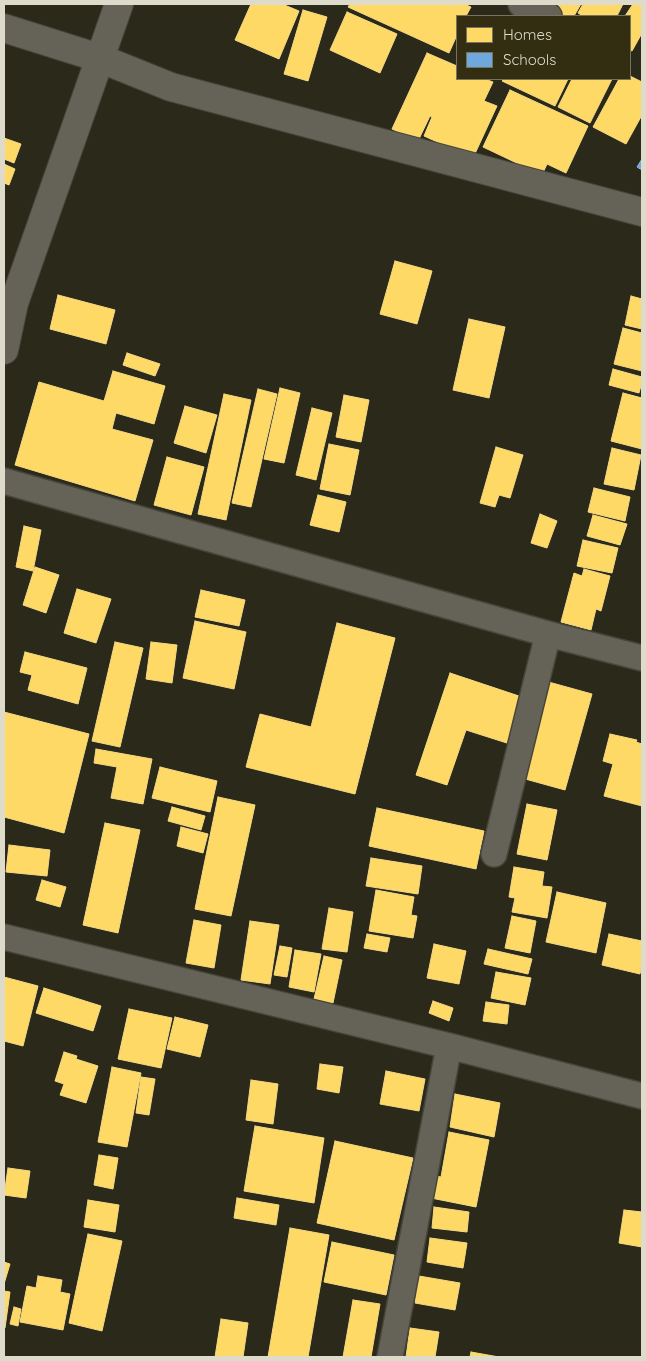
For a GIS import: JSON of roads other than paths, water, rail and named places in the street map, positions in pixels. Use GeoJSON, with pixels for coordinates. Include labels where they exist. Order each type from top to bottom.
{"type":"FeatureCollection","features":[{"type":"Feature","properties":{"kind":"street"},"geometry":{"type":"LineString","coordinates":[[4,350],[14,303],[119,4]]}},
{"type":"Feature","properties":{"kind":"street"},"geometry":{"type":"LineString","coordinates":[[521,4],[547,15]]}},
{"type":"Feature","properties":{"kind":"street"},"geometry":{"type":"LineString","coordinates":[[4,28],[99,58],[171,87],[642,212]]}},
{"type":"Feature","properties":{"kind":"street"},"geometry":{"type":"LineString","coordinates":[[4,481],[548,634],[642,658]]}},
{"type":"Feature","properties":{"kind":"street"},"geometry":{"type":"LineString","coordinates":[[494,854],[548,634]]}},
{"type":"Feature","properties":{"kind":"street"},"geometry":{"type":"LineString","coordinates":[[4,937],[448,1046],[642,1096]]}},
{"type":"Feature","properties":{"kind":"street"},"geometry":{"type":"LineString","coordinates":[[390,1357],[448,1046]]}}]}
